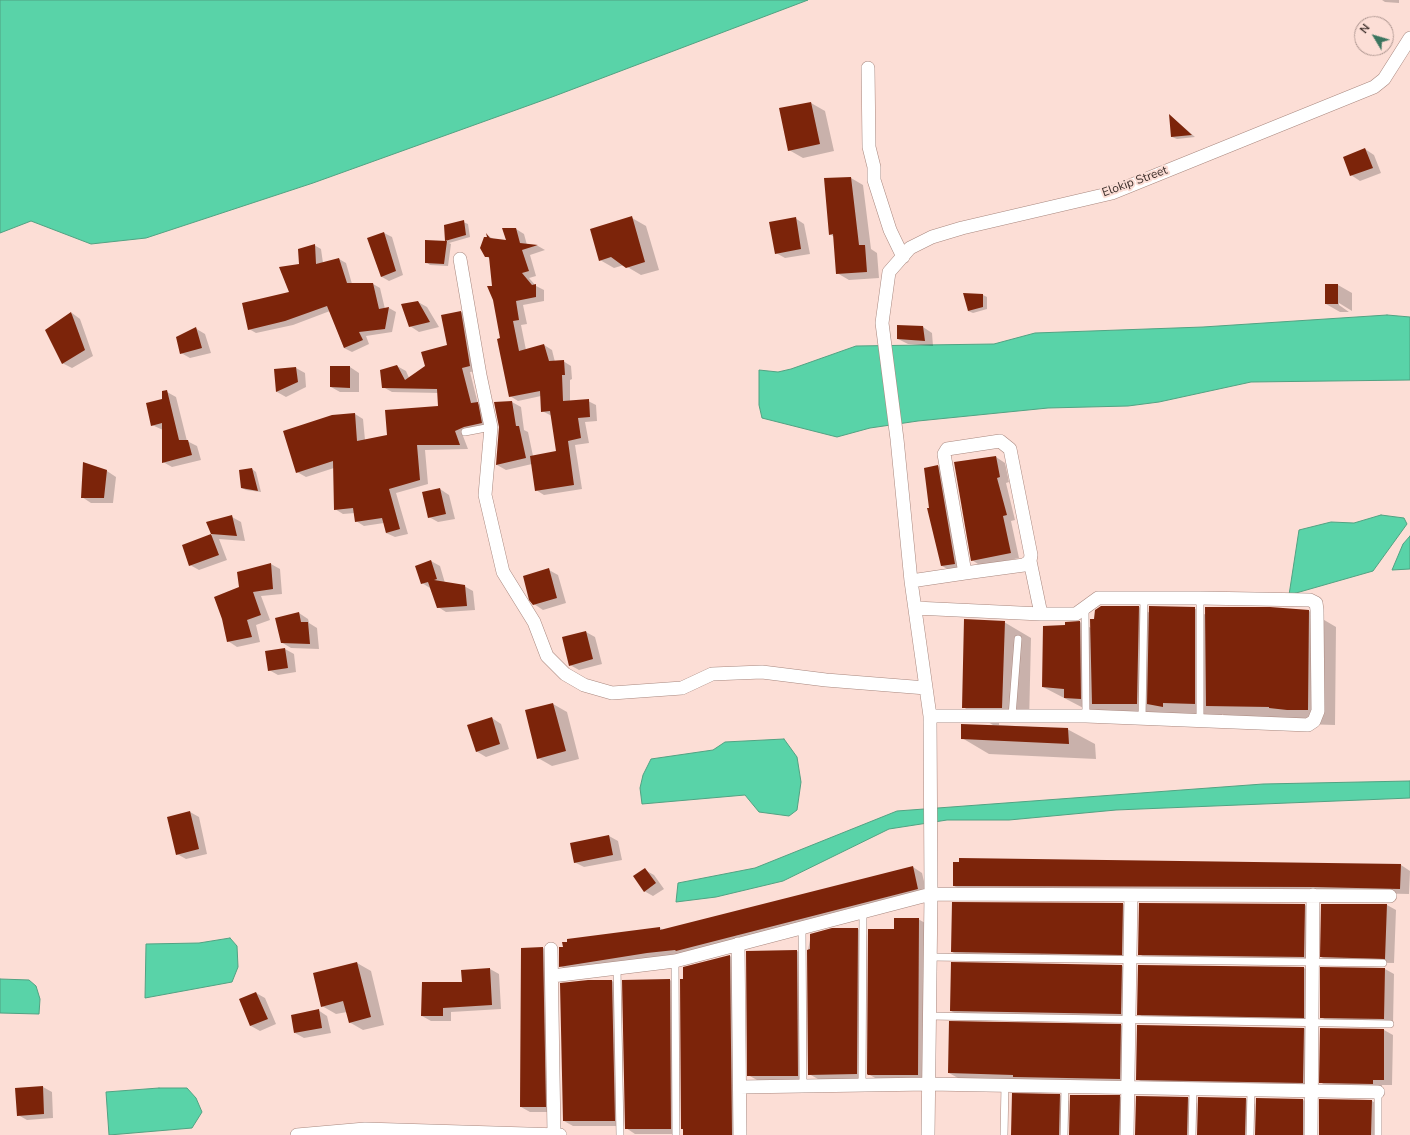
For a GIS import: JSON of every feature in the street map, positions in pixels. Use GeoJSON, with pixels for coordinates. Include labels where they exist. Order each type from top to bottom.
{"type":"FeatureCollection","features":[{"type":"Feature","properties":{"kind":"street","name":"Elokip Street"},"geometry":{"type":"LineString","coordinates":[[928,1135],[931,894],[930,716],[911,581],[897,439],[882,322],[889,272],[910,248],[932,237],[962,228],[1112,193],[1374,87],[1384,80],[1410,38]]}},
{"type":"Feature","properties":{"kind":"street"},"geometry":{"type":"LineString","coordinates":[[868,68],[869,147],[874,167],[874,180],[890,230],[902,257]]}},
{"type":"Feature","properties":{"kind":"street"},"geometry":{"type":"LineString","coordinates":[[460,259],[480,375],[491,427],[485,495],[503,572],[534,622],[546,656],[565,674],[584,685],[612,694],[682,688],[712,674],[762,672],[826,680],[926,688]]}},
{"type":"Feature","properties":{"kind":"street"},"geometry":{"type":"LineString","coordinates":[[965,574],[944,454],[947,449],[1000,441],[1010,449],[1031,554],[1030,561],[1041,614]]}},
{"type":"Feature","properties":{"kind":"street"},"geometry":{"type":"LineString","coordinates":[[911,581],[1024,565],[1030,561]]}},
{"type":"Feature","properties":{"kind":"street"},"geometry":{"type":"LineString","coordinates":[[915,608],[1041,614],[1076,614],[1098,598],[1200,598],[1310,600],[1316,603],[1317,610],[1318,711],[1314,721],[1308,725],[1086,716],[930,716]]}},
{"type":"Feature","properties":{"kind":"street"},"geometry":{"type":"LineString","coordinates":[[552,976],[675,961],[931,894],[1390,896]]}},
{"type":"Feature","properties":{"kind":"street"},"geometry":{"type":"LineString","coordinates":[[1127,1135],[1131,894]]}},
{"type":"Feature","properties":{"kind":"street"},"geometry":{"type":"LineString","coordinates":[[1311,1135],[1313,895]]}},
{"type":"Feature","properties":{"kind":"street"},"geometry":{"type":"LineString","coordinates":[[738,944],[740,1135]]}},
{"type":"Feature","properties":{"kind":"street"},"geometry":{"type":"LineString","coordinates":[[297,1135],[365,1129],[557,1134],[551,949]]}},
{"type":"Feature","properties":{"kind":"street"},"geometry":{"type":"LineString","coordinates":[[740,1087],[929,1084],[1378,1092]]}},
{"type":"Feature","properties":{"kind":"lane"},"geometry":{"type":"LineString","coordinates":[[465,432],[491,427]]}},
{"type":"Feature","properties":{"kind":"lane"},"geometry":{"type":"LineString","coordinates":[[1142,718],[1144,598]]}},
{"type":"Feature","properties":{"kind":"lane"},"geometry":{"type":"LineString","coordinates":[[1200,598],[1200,721]]}},
{"type":"Feature","properties":{"kind":"lane"},"geometry":{"type":"LineString","coordinates":[[1085,608],[1086,716]]}},
{"type":"Feature","properties":{"kind":"lane"},"geometry":{"type":"LineString","coordinates":[[1012,716],[1018,639]]}},
{"type":"Feature","properties":{"kind":"lane"},"geometry":{"type":"LineString","coordinates":[[862,1085],[863,912]]}},
{"type":"Feature","properties":{"kind":"lane"},"geometry":{"type":"LineString","coordinates":[[802,927],[803,1086]]}},
{"type":"Feature","properties":{"kind":"lane"},"geometry":{"type":"LineString","coordinates":[[930,957],[1383,963]]}},
{"type":"Feature","properties":{"kind":"lane"},"geometry":{"type":"LineString","coordinates":[[675,961],[676,1135]]}},
{"type":"Feature","properties":{"kind":"lane"},"geometry":{"type":"LineString","coordinates":[[617,968],[620,1135]]}},
{"type":"Feature","properties":{"kind":"lane"},"geometry":{"type":"LineString","coordinates":[[930,1016],[1390,1024]]}},
{"type":"Feature","properties":{"kind":"lane"},"geometry":{"type":"LineString","coordinates":[[1004,1135],[1005,1085]]}},
{"type":"Feature","properties":{"kind":"lane"},"geometry":{"type":"LineString","coordinates":[[1064,1135],[1065,1087]]}},
{"type":"Feature","properties":{"kind":"lane"},"geometry":{"type":"LineString","coordinates":[[1192,1135],[1193,1089]]}},
{"type":"Feature","properties":{"kind":"lane"},"geometry":{"type":"LineString","coordinates":[[1250,1135],[1251,1090]]}},
{"type":"Feature","properties":{"kind":"lane"},"geometry":{"type":"LineString","coordinates":[[1378,1092],[1378,1135]]}},
{"type":"Feature","properties":{"kind":"shaded area"},"geometry":{"type":"Polygon","coordinates":[[[0,0],[808,0],[552,97],[313,183],[146,238],[91,244],[31,221],[0,233],[0,0]]]}},
{"type":"Feature","properties":{"kind":"shaded area"},"geometry":{"type":"Polygon","coordinates":[[[1387,315],[1410,317],[1410,380],[1251,382],[1159,402],[1128,406],[1048,408],[918,421],[870,428],[837,437],[762,418],[759,405],[759,370],[778,372],[791,369],[856,346],[994,344],[1035,333],[1203,327],[1387,315]]]}},
{"type":"Feature","properties":{"kind":"shaded area"},"geometry":{"type":"Polygon","coordinates":[[[1381,515],[1404,518],[1407,524],[1373,571],[1289,595],[1299,530],[1331,522],[1354,523],[1381,515]]]}},
{"type":"Feature","properties":{"kind":"shaded area"},"geometry":{"type":"Polygon","coordinates":[[[1410,536],[1410,569],[1392,570],[1403,544],[1410,536]]]}},
{"type":"Feature","properties":{"kind":"shaded area"},"geometry":{"type":"Polygon","coordinates":[[[784,739],[797,757],[801,782],[797,810],[789,816],[759,812],[745,795],[642,804],[640,788],[643,775],[651,759],[713,750],[725,742],[784,739]]]}},
{"type":"Feature","properties":{"kind":"shaded area"},"geometry":{"type":"Polygon","coordinates":[[[1410,781],[1410,798],[1116,810],[1009,820],[947,820],[889,829],[783,881],[716,897],[676,902],[678,883],[755,868],[897,811],[1263,784],[1410,781]]]}},
{"type":"Feature","properties":{"kind":"shaded area"},"geometry":{"type":"Polygon","coordinates":[[[230,938],[237,946],[238,967],[232,982],[145,998],[146,944],[199,943],[230,938]]]}},
{"type":"Feature","properties":{"kind":"shaded area"},"geometry":{"type":"Polygon","coordinates":[[[0,979],[29,980],[36,986],[40,999],[39,1014],[0,1013],[0,979]]]}},
{"type":"Feature","properties":{"kind":"shaded area"},"geometry":{"type":"Polygon","coordinates":[[[159,1088],[187,1088],[196,1098],[202,1112],[192,1128],[109,1135],[106,1092],[159,1088]]]}},
{"type":"Feature","properties":{"kind":"building"},"geometry":{"type":"Polygon","coordinates":[[[811,102],[820,144],[788,151],[779,108],[811,102]]]}},
{"type":"Feature","properties":{"kind":"building"},"geometry":{"type":"Polygon","coordinates":[[[1169,114],[1192,135],[1171,137],[1169,114]]]}},
{"type":"Feature","properties":{"kind":"building"},"geometry":{"type":"Polygon","coordinates":[[[1365,148],[1373,168],[1350,176],[1343,157],[1365,148]]]}},
{"type":"Feature","properties":{"kind":"building"},"geometry":{"type":"Polygon","coordinates":[[[851,177],[859,245],[865,245],[867,272],[836,274],[833,234],[829,235],[824,178],[851,177]]]}},
{"type":"Feature","properties":{"kind":"building"},"geometry":{"type":"Polygon","coordinates":[[[632,216],[645,262],[626,268],[611,257],[599,261],[590,229],[632,216]]]}},
{"type":"Feature","properties":{"kind":"building"},"geometry":{"type":"Polygon","coordinates":[[[796,217],[801,249],[775,254],[769,222],[796,217]]]}},
{"type":"Feature","properties":{"kind":"building"},"geometry":{"type":"Polygon","coordinates":[[[464,220],[466,235],[445,241],[444,225],[464,220]]]}},
{"type":"Feature","properties":{"kind":"building"},"geometry":{"type":"Polygon","coordinates":[[[502,228],[516,228],[520,243],[538,245],[522,250],[529,271],[522,273],[532,285],[536,284],[536,297],[516,301],[519,320],[513,321],[519,351],[544,344],[549,361],[564,360],[565,375],[562,375],[563,401],[589,399],[590,417],[578,418],[581,438],[568,441],[574,485],[535,491],[530,456],[556,451],[550,411],[541,412],[540,391],[509,397],[497,339],[500,338],[493,300],[487,286],[492,286],[489,257],[485,257],[480,248],[484,237],[487,237],[486,233],[490,238],[506,240],[502,228]]]}},
{"type":"Feature","properties":{"kind":"building"},"geometry":{"type":"Polygon","coordinates":[[[384,232],[396,271],[381,277],[367,238],[384,232]]]}},
{"type":"Feature","properties":{"kind":"building"},"geometry":{"type":"Polygon","coordinates":[[[425,240],[447,241],[444,264],[425,263],[425,240]]]}},
{"type":"Feature","properties":{"kind":"building"},"geometry":{"type":"Polygon","coordinates":[[[315,244],[316,264],[339,258],[347,283],[373,283],[379,309],[389,307],[385,329],[359,332],[363,340],[344,348],[327,306],[285,321],[248,330],[242,303],[289,292],[279,267],[299,264],[298,249],[315,244]]]}},
{"type":"Feature","properties":{"kind":"building"},"geometry":{"type":"Polygon","coordinates":[[[1325,284],[1338,284],[1338,304],[1325,304],[1325,284]]]}},
{"type":"Feature","properties":{"kind":"building"},"geometry":{"type":"Polygon","coordinates":[[[963,293],[983,294],[983,307],[968,311],[963,293]]]}},
{"type":"Feature","properties":{"kind":"building"},"geometry":{"type":"Polygon","coordinates":[[[418,301],[430,322],[409,327],[401,304],[418,301]]]}},
{"type":"Feature","properties":{"kind":"building"},"geometry":{"type":"Polygon","coordinates":[[[461,311],[470,366],[462,368],[471,403],[478,402],[482,423],[464,427],[455,431],[460,445],[417,445],[420,480],[389,489],[400,529],[386,533],[382,518],[355,522],[353,508],[334,510],[333,461],[296,473],[283,431],[332,415],[355,413],[357,441],[387,435],[385,410],[438,406],[437,389],[382,388],[380,370],[397,365],[405,380],[425,366],[421,352],[447,345],[441,315],[461,311]]]}},
{"type":"Feature","properties":{"kind":"building"},"geometry":{"type":"Polygon","coordinates":[[[71,312],[85,350],[62,364],[45,330],[71,312]]]}},
{"type":"Feature","properties":{"kind":"building"},"geometry":{"type":"Polygon","coordinates":[[[897,325],[923,326],[925,341],[897,339],[897,325]]]}},
{"type":"Feature","properties":{"kind":"building"},"geometry":{"type":"Polygon","coordinates":[[[196,327],[202,348],[180,354],[176,337],[196,327]]]}},
{"type":"Feature","properties":{"kind":"building"},"geometry":{"type":"Polygon","coordinates":[[[330,366],[350,366],[350,388],[330,387],[330,366]]]}},
{"type":"Feature","properties":{"kind":"building"},"geometry":{"type":"Polygon","coordinates":[[[296,367],[298,382],[276,392],[274,369],[296,367]]]}},
{"type":"Feature","properties":{"kind":"building"},"geometry":{"type":"Polygon","coordinates":[[[167,390],[179,440],[188,440],[192,455],[162,463],[162,423],[151,426],[146,403],[162,399],[162,391],[167,390]]]}},
{"type":"Feature","properties":{"kind":"building"},"geometry":{"type":"Polygon","coordinates":[[[512,401],[516,426],[519,426],[526,458],[496,465],[499,427],[494,402],[512,401]]]}},
{"type":"Feature","properties":{"kind":"building"},"geometry":{"type":"Polygon","coordinates":[[[996,456],[1000,477],[997,478],[1007,515],[1003,516],[1011,553],[971,561],[954,462],[996,456]]]}},
{"type":"Feature","properties":{"kind":"building"},"geometry":{"type":"Polygon","coordinates":[[[83,462],[107,470],[104,498],[81,498],[83,462]]]}},
{"type":"Feature","properties":{"kind":"building"},"geometry":{"type":"Polygon","coordinates":[[[938,465],[955,564],[941,566],[927,508],[929,508],[924,468],[938,465]]]}},
{"type":"Feature","properties":{"kind":"building"},"geometry":{"type":"Polygon","coordinates":[[[252,468],[258,491],[241,488],[239,470],[252,468]]]}},
{"type":"Feature","properties":{"kind":"building"},"geometry":{"type":"Polygon","coordinates":[[[440,488],[446,514],[428,518],[422,492],[440,488]]]}},
{"type":"Feature","properties":{"kind":"building"},"geometry":{"type":"Polygon","coordinates":[[[232,515],[237,536],[211,534],[206,522],[232,515]]]}},
{"type":"Feature","properties":{"kind":"building"},"geometry":{"type":"Polygon","coordinates":[[[211,534],[219,555],[189,566],[182,545],[211,534]]]}},
{"type":"Feature","properties":{"kind":"building"},"geometry":{"type":"Polygon","coordinates":[[[431,560],[437,579],[434,580],[465,585],[467,606],[437,608],[428,582],[421,584],[415,566],[431,560]]]}},
{"type":"Feature","properties":{"kind":"building"},"geometry":{"type":"Polygon","coordinates":[[[271,563],[273,589],[253,592],[261,615],[247,620],[252,637],[227,642],[222,619],[214,597],[239,587],[237,572],[271,563]]]}},
{"type":"Feature","properties":{"kind":"building"},"geometry":{"type":"Polygon","coordinates":[[[549,568],[557,598],[533,605],[529,600],[523,576],[549,568]]]}},
{"type":"Feature","properties":{"kind":"building"},"geometry":{"type":"Polygon","coordinates":[[[1101,606],[1139,606],[1137,704],[1092,704],[1090,619],[1094,619],[1095,610],[1101,606]]]}},
{"type":"Feature","properties":{"kind":"building"},"geometry":{"type":"Polygon","coordinates":[[[1149,606],[1195,607],[1195,704],[1163,703],[1163,707],[1147,704],[1149,606]]]}},
{"type":"Feature","properties":{"kind":"building"},"geometry":{"type":"Polygon","coordinates":[[[1205,607],[1270,607],[1309,610],[1308,710],[1287,710],[1269,707],[1206,706],[1205,607]]]}},
{"type":"Feature","properties":{"kind":"building"},"geometry":{"type":"Polygon","coordinates":[[[299,612],[301,622],[308,622],[310,644],[281,643],[275,618],[299,612]]]}},
{"type":"Feature","properties":{"kind":"building"},"geometry":{"type":"Polygon","coordinates":[[[964,619],[1005,621],[1002,708],[962,708],[964,619]]]}},
{"type":"Feature","properties":{"kind":"building"},"geometry":{"type":"Polygon","coordinates":[[[1080,621],[1081,699],[1064,698],[1064,689],[1042,687],[1043,626],[1065,625],[1065,622],[1080,621]]]}},
{"type":"Feature","properties":{"kind":"building"},"geometry":{"type":"Polygon","coordinates":[[[586,631],[593,659],[569,666],[562,637],[586,631]]]}},
{"type":"Feature","properties":{"kind":"building"},"geometry":{"type":"Polygon","coordinates":[[[285,648],[288,668],[268,671],[265,651],[285,648]]]}},
{"type":"Feature","properties":{"kind":"building"},"geometry":{"type":"Polygon","coordinates":[[[553,703],[566,751],[537,759],[525,710],[553,703]]]}},
{"type":"Feature","properties":{"kind":"building"},"geometry":{"type":"Polygon","coordinates":[[[492,717],[500,744],[476,752],[467,725],[492,717]]]}},
{"type":"Feature","properties":{"kind":"building"},"geometry":{"type":"Polygon","coordinates":[[[961,724],[1068,728],[1069,744],[961,739],[961,724]]]}},
{"type":"Feature","properties":{"kind":"building"},"geometry":{"type":"Polygon","coordinates":[[[190,811],[199,849],[176,855],[167,817],[190,811]]]}},
{"type":"Feature","properties":{"kind":"building"},"geometry":{"type":"Polygon","coordinates":[[[609,835],[613,855],[574,863],[570,843],[609,835]]]}},
{"type":"Feature","properties":{"kind":"building"},"geometry":{"type":"Polygon","coordinates":[[[959,858],[1401,864],[1400,889],[1313,887],[953,886],[953,862],[959,862],[959,858]]]}},
{"type":"Feature","properties":{"kind":"building"},"geometry":{"type":"Polygon","coordinates":[[[913,866],[918,889],[676,951],[647,953],[559,967],[559,947],[563,947],[562,942],[567,942],[567,939],[660,927],[660,930],[913,866]]]}},
{"type":"Feature","properties":{"kind":"building"},"geometry":{"type":"Polygon","coordinates":[[[645,868],[656,883],[644,892],[633,876],[645,868]]]}},
{"type":"Feature","properties":{"kind":"building"},"geometry":{"type":"Polygon","coordinates":[[[952,902],[1123,903],[1122,955],[951,952],[952,902]]]}},
{"type":"Feature","properties":{"kind":"building"},"geometry":{"type":"Polygon","coordinates":[[[1139,903],[1305,904],[1304,957],[1138,955],[1139,903]]]}},
{"type":"Feature","properties":{"kind":"building"},"geometry":{"type":"Polygon","coordinates":[[[1321,904],[1387,904],[1385,959],[1320,957],[1321,904]]]}},
{"type":"Feature","properties":{"kind":"building"},"geometry":{"type":"Polygon","coordinates":[[[894,918],[919,918],[918,1075],[868,1075],[868,929],[894,929],[894,918]]]}},
{"type":"Feature","properties":{"kind":"building"},"geometry":{"type":"Polygon","coordinates":[[[832,928],[858,928],[857,1074],[808,1075],[807,950],[810,949],[810,934],[832,928]]]}},
{"type":"Feature","properties":{"kind":"building"},"geometry":{"type":"Polygon","coordinates":[[[543,947],[546,1107],[520,1107],[521,948],[543,947]]]}},
{"type":"Feature","properties":{"kind":"building"},"geometry":{"type":"Polygon","coordinates":[[[797,950],[798,1076],[747,1076],[746,951],[797,950]]]}},
{"type":"Feature","properties":{"kind":"building"},"geometry":{"type":"Polygon","coordinates":[[[730,955],[732,1135],[683,1135],[683,1129],[681,1129],[680,979],[683,979],[683,967],[730,955]]]}},
{"type":"Feature","properties":{"kind":"building"},"geometry":{"type":"Polygon","coordinates":[[[357,962],[371,1017],[349,1023],[343,1001],[321,1007],[313,973],[357,962]]]}},
{"type":"Feature","properties":{"kind":"building"},"geometry":{"type":"Polygon","coordinates":[[[951,962],[1122,965],[1121,1014],[950,1011],[951,962]]]}},
{"type":"Feature","properties":{"kind":"building"},"geometry":{"type":"Polygon","coordinates":[[[1138,965],[1304,967],[1304,1018],[1137,1015],[1138,965]]]}},
{"type":"Feature","properties":{"kind":"building"},"geometry":{"type":"Polygon","coordinates":[[[1320,967],[1385,968],[1384,1019],[1320,1018],[1320,967]]]}},
{"type":"Feature","properties":{"kind":"building"},"geometry":{"type":"Polygon","coordinates":[[[490,968],[492,1005],[443,1008],[443,1016],[421,1016],[422,982],[462,982],[461,970],[490,968]]]}},
{"type":"Feature","properties":{"kind":"building"},"geometry":{"type":"Polygon","coordinates":[[[670,979],[671,1129],[625,1129],[622,980],[670,979]]]}},
{"type":"Feature","properties":{"kind":"building"},"geometry":{"type":"Polygon","coordinates":[[[588,980],[612,980],[615,1121],[563,1121],[560,983],[588,980]]]}},
{"type":"Feature","properties":{"kind":"building"},"geometry":{"type":"Polygon","coordinates":[[[256,992],[268,1019],[250,1026],[239,999],[256,992]]]}},
{"type":"Feature","properties":{"kind":"building"},"geometry":{"type":"Polygon","coordinates":[[[319,1009],[322,1028],[294,1033],[291,1015],[319,1009]]]}},
{"type":"Feature","properties":{"kind":"building"},"geometry":{"type":"Polygon","coordinates":[[[949,1021],[1121,1024],[1120,1079],[1013,1077],[1013,1075],[948,1073],[949,1021]]]}},
{"type":"Feature","properties":{"kind":"building"},"geometry":{"type":"Polygon","coordinates":[[[1137,1025],[1304,1028],[1303,1083],[1136,1080],[1137,1025]]]}},
{"type":"Feature","properties":{"kind":"building"},"geometry":{"type":"Polygon","coordinates":[[[1320,1028],[1384,1029],[1384,1080],[1373,1080],[1373,1084],[1319,1083],[1320,1028]]]}},
{"type":"Feature","properties":{"kind":"building"},"geometry":{"type":"Polygon","coordinates":[[[43,1086],[44,1114],[17,1116],[15,1088],[43,1086]]]}},
{"type":"Feature","properties":{"kind":"building"},"geometry":{"type":"Polygon","coordinates":[[[1012,1093],[1060,1094],[1059,1135],[1011,1135],[1012,1093]]]}},
{"type":"Feature","properties":{"kind":"building"},"geometry":{"type":"Polygon","coordinates":[[[1070,1095],[1120,1095],[1119,1135],[1069,1135],[1070,1095]]]}},
{"type":"Feature","properties":{"kind":"building"},"geometry":{"type":"Polygon","coordinates":[[[1136,1096],[1188,1097],[1187,1135],[1135,1135],[1136,1096]]]}},
{"type":"Feature","properties":{"kind":"building"},"geometry":{"type":"Polygon","coordinates":[[[1198,1097],[1246,1098],[1245,1135],[1197,1135],[1198,1097]]]}},
{"type":"Feature","properties":{"kind":"building"},"geometry":{"type":"Polygon","coordinates":[[[1256,1098],[1303,1099],[1303,1135],[1255,1135],[1256,1098]]]}},
{"type":"Feature","properties":{"kind":"building"},"geometry":{"type":"Polygon","coordinates":[[[1319,1099],[1372,1100],[1371,1135],[1319,1135],[1319,1099]]]}}]}
